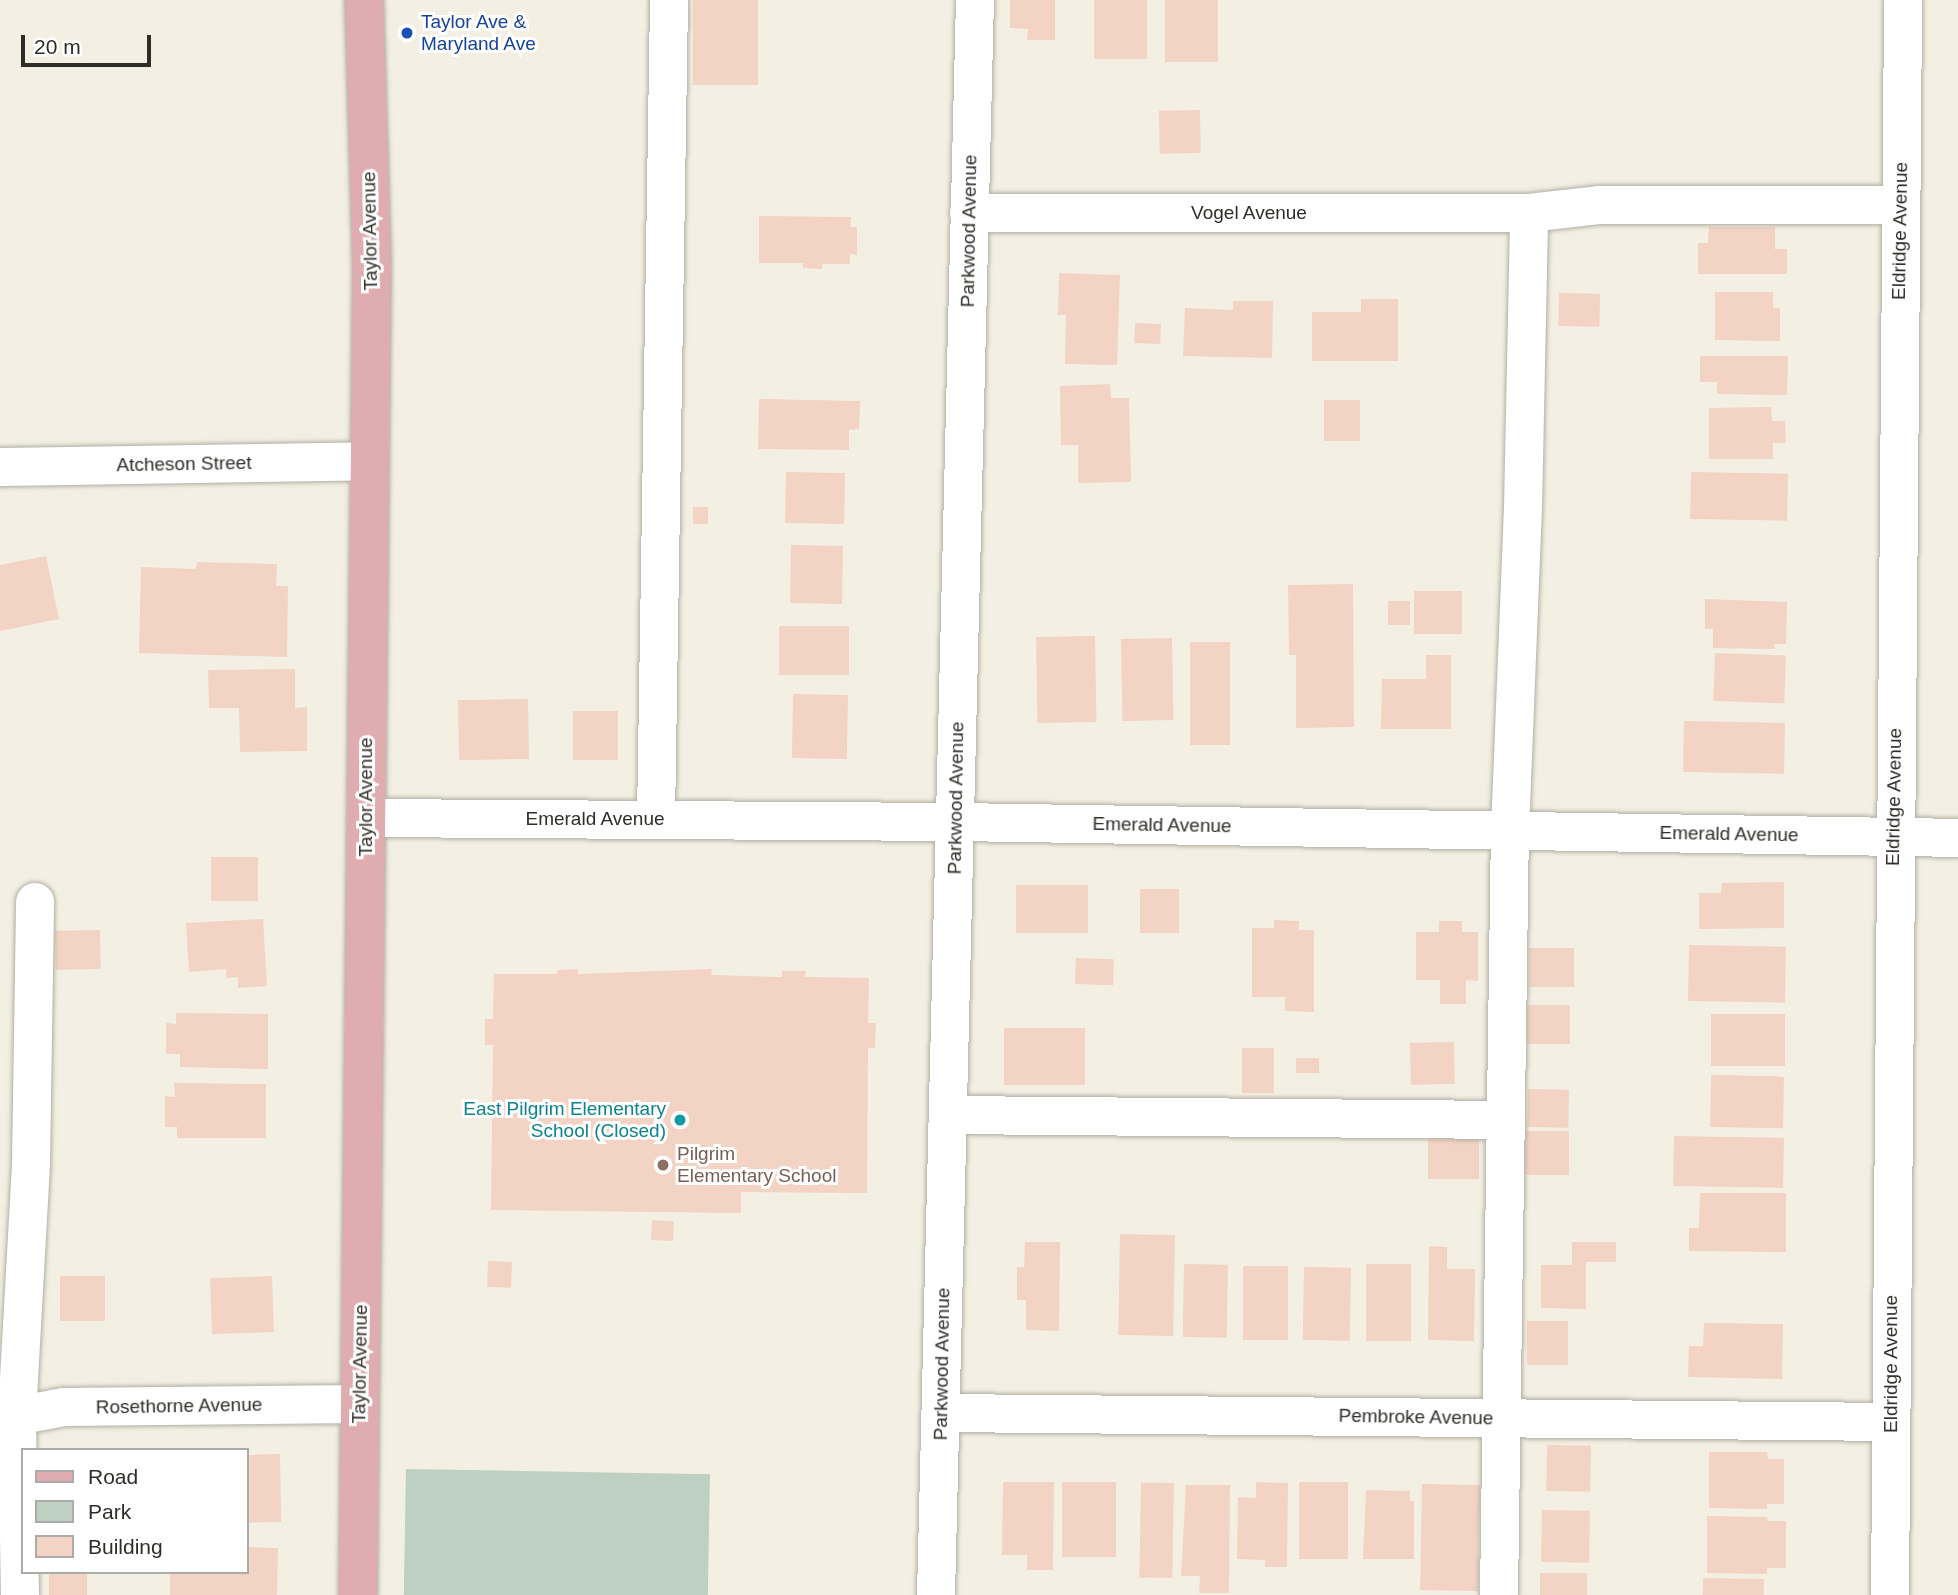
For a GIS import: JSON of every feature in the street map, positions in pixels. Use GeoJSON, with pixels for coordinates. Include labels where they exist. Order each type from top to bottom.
{"type":"FeatureCollection","features":[{"type":"Feature","properties":{"kind":"main road","name":"Taylor Avenue"},"geometry":{"type":"LineString","coordinates":[[358,1595],[372,267],[364,0]]}},
{"type":"Feature","properties":{"kind":"street"},"geometry":{"type":"LineString","coordinates":[[656,820],[669,0]]}},
{"type":"Feature","properties":{"kind":"street","name":"Parkwood Avenue"},"geometry":{"type":"LineString","coordinates":[[936,1595],[975,0]]}},
{"type":"Feature","properties":{"kind":"street","name":"Eldridge Avenue"},"geometry":{"type":"LineString","coordinates":[[1890,1595],[1894,837],[1903,0]]}},
{"type":"Feature","properties":{"kind":"street","name":"Vogel Avenue"},"geometry":{"type":"LineString","coordinates":[[969,213],[1529,213],[1598,205],[1900,205]]}},
{"type":"Feature","properties":{"kind":"street"},"geometry":{"type":"LineString","coordinates":[[1499,1595],[1504,1418],[1510,831],[1529,213]]}},
{"type":"Feature","properties":{"kind":"street","name":"Atcheson Street"},"geometry":{"type":"LineString","coordinates":[[0,467],[368,461]]}},
{"type":"Feature","properties":{"kind":"street","name":"Emerald Avenue"},"geometry":{"type":"LineString","coordinates":[[366,818],[956,822],[1958,838]]}},
{"type":"Feature","properties":{"kind":"street"},"geometry":{"type":"LineString","coordinates":[[20,1595],[8,1417],[15,1164],[35,902]]}},
{"type":"Feature","properties":{"kind":"street"},"geometry":{"type":"LineString","coordinates":[[948,1115],[1506,1120]]}},
{"type":"Feature","properties":{"kind":"street","name":"Rosethorne Avenue"},"geometry":{"type":"LineString","coordinates":[[8,1417],[64,1407],[360,1404]]}},
{"type":"Feature","properties":{"kind":"street","name":"Pembroke Avenue"},"geometry":{"type":"LineString","coordinates":[[941,1413],[1891,1422]]}},
{"type":"Feature","properties":{"kind":"green space"},"geometry":{"type":"Polygon","coordinates":[[[406,1469],[710,1474],[708,1595],[404,1595],[406,1469]]]}},
{"type":"Feature","properties":{"kind":"building"},"geometry":{"type":"Polygon","coordinates":[[[693,0],[758,0],[758,85],[693,85],[693,0]]]}},
{"type":"Feature","properties":{"kind":"building"},"geometry":{"type":"Polygon","coordinates":[[[1010,0],[1055,0],[1055,40],[1027,40],[1028,29],[1010,28],[1010,0]]]}},
{"type":"Feature","properties":{"kind":"building"},"geometry":{"type":"Polygon","coordinates":[[[1094,0],[1147,0],[1147,59],[1094,59],[1094,0]]]}},
{"type":"Feature","properties":{"kind":"building"},"geometry":{"type":"Polygon","coordinates":[[[1165,0],[1218,0],[1218,62],[1165,62],[1165,0]]]}},
{"type":"Feature","properties":{"kind":"building"},"geometry":{"type":"Polygon","coordinates":[[[1200,110],[1201,153],[1160,154],[1159,111],[1200,110]]]}},
{"type":"Feature","properties":{"kind":"building"},"geometry":{"type":"Polygon","coordinates":[[[759,216],[851,217],[850,227],[857,227],[857,255],[850,254],[850,264],[822,264],[822,269],[803,268],[803,263],[759,263],[759,216]]]}},
{"type":"Feature","properties":{"kind":"building"},"geometry":{"type":"Polygon","coordinates":[[[1709,227],[1775,227],[1775,249],[1787,249],[1787,274],[1698,274],[1698,243],[1708,243],[1709,227]]]}},
{"type":"Feature","properties":{"kind":"building"},"geometry":{"type":"Polygon","coordinates":[[[1059,273],[1120,275],[1117,365],[1065,364],[1066,315],[1058,315],[1059,273]]]}},
{"type":"Feature","properties":{"kind":"building"},"geometry":{"type":"Polygon","coordinates":[[[1715,292],[1773,292],[1773,308],[1780,308],[1780,341],[1715,340],[1715,292]]]}},
{"type":"Feature","properties":{"kind":"building"},"geometry":{"type":"Polygon","coordinates":[[[1559,293],[1600,294],[1599,327],[1558,326],[1559,293]]]}},
{"type":"Feature","properties":{"kind":"building"},"geometry":{"type":"Polygon","coordinates":[[[1361,299],[1398,299],[1398,361],[1312,361],[1312,312],[1361,312],[1361,299]]]}},
{"type":"Feature","properties":{"kind":"building"},"geometry":{"type":"Polygon","coordinates":[[[1233,301],[1273,301],[1272,358],[1183,356],[1185,308],[1233,310],[1233,301]]]}},
{"type":"Feature","properties":{"kind":"building"},"geometry":{"type":"Polygon","coordinates":[[[1135,323],[1161,324],[1160,344],[1134,343],[1135,323]]]}},
{"type":"Feature","properties":{"kind":"building"},"geometry":{"type":"Polygon","coordinates":[[[1700,356],[1788,356],[1787,395],[1717,394],[1717,382],[1700,382],[1700,356]]]}},
{"type":"Feature","properties":{"kind":"building"},"geometry":{"type":"Polygon","coordinates":[[[1110,384],[1111,398],[1129,398],[1131,482],[1078,483],[1078,445],[1061,445],[1060,386],[1110,384]]]}},
{"type":"Feature","properties":{"kind":"building"},"geometry":{"type":"Polygon","coordinates":[[[759,399],[860,401],[859,429],[849,430],[849,450],[758,449],[759,399]]]}},
{"type":"Feature","properties":{"kind":"building"},"geometry":{"type":"Polygon","coordinates":[[[1324,400],[1360,400],[1360,441],[1324,441],[1324,400]]]}},
{"type":"Feature","properties":{"kind":"building"},"geometry":{"type":"Polygon","coordinates":[[[1771,407],[1772,421],[1785,421],[1786,443],[1773,443],[1773,459],[1709,459],[1709,408],[1771,407]]]}},
{"type":"Feature","properties":{"kind":"building"},"geometry":{"type":"Polygon","coordinates":[[[786,472],[845,473],[844,524],[785,523],[786,472]]]}},
{"type":"Feature","properties":{"kind":"building"},"geometry":{"type":"Polygon","coordinates":[[[1691,472],[1788,474],[1787,521],[1690,519],[1691,472]]]}},
{"type":"Feature","properties":{"kind":"building"},"geometry":{"type":"Polygon","coordinates":[[[693,507],[708,507],[708,524],[693,524],[693,507]]]}},
{"type":"Feature","properties":{"kind":"building"},"geometry":{"type":"Polygon","coordinates":[[[791,545],[843,546],[842,604],[790,603],[791,545]]]}},
{"type":"Feature","properties":{"kind":"building"},"geometry":{"type":"Polygon","coordinates":[[[46,556],[59,619],[0,631],[0,565],[46,556]]]}},
{"type":"Feature","properties":{"kind":"building"},"geometry":{"type":"Polygon","coordinates":[[[197,562],[277,564],[276,586],[288,586],[287,657],[139,653],[141,567],[196,569],[197,562]]]}},
{"type":"Feature","properties":{"kind":"building"},"geometry":{"type":"Polygon","coordinates":[[[1353,584],[1354,727],[1296,728],[1296,655],[1289,655],[1288,585],[1353,584]]]}},
{"type":"Feature","properties":{"kind":"building"},"geometry":{"type":"Polygon","coordinates":[[[1414,591],[1462,591],[1462,634],[1414,634],[1414,591]]]}},
{"type":"Feature","properties":{"kind":"building"},"geometry":{"type":"Polygon","coordinates":[[[1705,599],[1787,602],[1786,644],[1774,644],[1775,649],[1713,648],[1713,629],[1705,629],[1705,599]]]}},
{"type":"Feature","properties":{"kind":"building"},"geometry":{"type":"Polygon","coordinates":[[[1388,601],[1410,601],[1410,625],[1388,625],[1388,601]]]}},
{"type":"Feature","properties":{"kind":"building"},"geometry":{"type":"Polygon","coordinates":[[[779,626],[849,626],[849,675],[779,675],[779,626]]]}},
{"type":"Feature","properties":{"kind":"building"},"geometry":{"type":"Polygon","coordinates":[[[1095,636],[1097,722],[1038,723],[1036,637],[1095,636]]]}},
{"type":"Feature","properties":{"kind":"building"},"geometry":{"type":"Polygon","coordinates":[[[1172,638],[1173,720],[1122,721],[1121,639],[1172,638]]]}},
{"type":"Feature","properties":{"kind":"building"},"geometry":{"type":"Polygon","coordinates":[[[1190,642],[1230,642],[1230,745],[1190,745],[1190,642]]]}},
{"type":"Feature","properties":{"kind":"building"},"geometry":{"type":"Polygon","coordinates":[[[1715,653],[1786,655],[1784,703],[1713,701],[1715,653]]]}},
{"type":"Feature","properties":{"kind":"building"},"geometry":{"type":"Polygon","coordinates":[[[1426,655],[1451,655],[1451,729],[1381,729],[1382,679],[1426,679],[1426,655]]]}},
{"type":"Feature","properties":{"kind":"building"},"geometry":{"type":"Polygon","coordinates":[[[295,669],[295,708],[307,707],[307,751],[240,752],[239,708],[209,708],[208,670],[295,669]]]}},
{"type":"Feature","properties":{"kind":"building"},"geometry":{"type":"Polygon","coordinates":[[[793,694],[848,695],[847,759],[792,758],[793,694]]]}},
{"type":"Feature","properties":{"kind":"building"},"geometry":{"type":"Polygon","coordinates":[[[528,699],[529,759],[459,760],[458,700],[528,699]]]}},
{"type":"Feature","properties":{"kind":"building"},"geometry":{"type":"Polygon","coordinates":[[[573,711],[618,711],[618,760],[573,760],[573,711]]]}},
{"type":"Feature","properties":{"kind":"building"},"geometry":{"type":"Polygon","coordinates":[[[1684,721],[1785,723],[1784,774],[1683,772],[1684,721]]]}},
{"type":"Feature","properties":{"kind":"building"},"geometry":{"type":"Polygon","coordinates":[[[211,857],[258,857],[258,901],[211,901],[211,857]]]}},
{"type":"Feature","properties":{"kind":"building"},"geometry":{"type":"Polygon","coordinates":[[[1784,882],[1784,928],[1699,929],[1699,893],[1721,893],[1722,883],[1784,882]]]}},
{"type":"Feature","properties":{"kind":"building"},"geometry":{"type":"Polygon","coordinates":[[[1016,885],[1088,885],[1088,933],[1016,933],[1016,885]]]}},
{"type":"Feature","properties":{"kind":"building"},"geometry":{"type":"Polygon","coordinates":[[[1140,889],[1179,889],[1179,933],[1140,933],[1140,889]]]}},
{"type":"Feature","properties":{"kind":"building"},"geometry":{"type":"Polygon","coordinates":[[[263,919],[267,986],[238,988],[238,977],[226,978],[226,969],[189,972],[186,923],[263,919]]]}},
{"type":"Feature","properties":{"kind":"building"},"geometry":{"type":"Polygon","coordinates":[[[1274,920],[1299,921],[1299,930],[1314,930],[1314,1012],[1285,1011],[1285,997],[1252,997],[1252,928],[1274,928],[1274,920]]]}},
{"type":"Feature","properties":{"kind":"building"},"geometry":{"type":"Polygon","coordinates":[[[1439,921],[1462,921],[1462,932],[1478,932],[1478,981],[1466,980],[1466,1004],[1440,1004],[1440,980],[1416,980],[1416,932],[1439,932],[1439,921]]]}},
{"type":"Feature","properties":{"kind":"building"},"geometry":{"type":"Polygon","coordinates":[[[100,930],[101,969],[56,970],[55,931],[100,930]]]}},
{"type":"Feature","properties":{"kind":"building"},"geometry":{"type":"Polygon","coordinates":[[[1689,945],[1786,947],[1785,1003],[1688,1001],[1689,945]]]}},
{"type":"Feature","properties":{"kind":"building"},"geometry":{"type":"Polygon","coordinates":[[[1529,948],[1574,948],[1574,987],[1529,987],[1529,948]]]}},
{"type":"Feature","properties":{"kind":"building"},"geometry":{"type":"Polygon","coordinates":[[[1076,958],[1114,959],[1113,985],[1075,984],[1076,958]]]}},
{"type":"Feature","properties":{"kind":"building","name":"East Pilgrim Elementary School (Closed)"},"geometry":{"type":"Polygon","coordinates":[[[578,969],[578,974],[712,969],[711,975],[782,977],[782,971],[806,971],[805,977],[869,978],[868,1023],[876,1023],[875,1048],[868,1048],[867,1193],[741,1192],[741,1213],[491,1210],[493,1045],[485,1045],[485,1019],[493,1019],[494,974],[557,974],[558,970],[578,969]]]}},
{"type":"Feature","properties":{"kind":"building"},"geometry":{"type":"Polygon","coordinates":[[[1527,1005],[1570,1005],[1570,1044],[1527,1044],[1527,1005]]]}},
{"type":"Feature","properties":{"kind":"building"},"geometry":{"type":"Polygon","coordinates":[[[176,1013],[268,1014],[268,1069],[180,1067],[180,1054],[166,1054],[166,1023],[176,1024],[176,1013]]]}},
{"type":"Feature","properties":{"kind":"building"},"geometry":{"type":"Polygon","coordinates":[[[1711,1014],[1785,1014],[1785,1066],[1711,1066],[1711,1014]]]}},
{"type":"Feature","properties":{"kind":"building"},"geometry":{"type":"Polygon","coordinates":[[[1004,1028],[1085,1028],[1085,1085],[1004,1085],[1004,1028]]]}},
{"type":"Feature","properties":{"kind":"building"},"geometry":{"type":"Polygon","coordinates":[[[1454,1042],[1455,1084],[1411,1085],[1410,1043],[1454,1042]]]}},
{"type":"Feature","properties":{"kind":"building"},"geometry":{"type":"Polygon","coordinates":[[[1242,1048],[1274,1048],[1274,1093],[1242,1093],[1242,1048]]]}},
{"type":"Feature","properties":{"kind":"building"},"geometry":{"type":"Polygon","coordinates":[[[1296,1058],[1319,1058],[1319,1073],[1296,1073],[1296,1058]]]}},
{"type":"Feature","properties":{"kind":"building"},"geometry":{"type":"Polygon","coordinates":[[[1711,1075],[1784,1076],[1783,1128],[1710,1127],[1711,1075]]]}},
{"type":"Feature","properties":{"kind":"building"},"geometry":{"type":"Polygon","coordinates":[[[174,1083],[266,1084],[266,1138],[177,1138],[177,1127],[165,1127],[165,1096],[175,1097],[174,1083]]]}},
{"type":"Feature","properties":{"kind":"building"},"geometry":{"type":"Polygon","coordinates":[[[1528,1089],[1569,1090],[1568,1128],[1527,1127],[1528,1089]]]}},
{"type":"Feature","properties":{"kind":"building"},"geometry":{"type":"Polygon","coordinates":[[[1525,1131],[1569,1131],[1569,1175],[1525,1175],[1525,1131]]]}},
{"type":"Feature","properties":{"kind":"building"},"geometry":{"type":"Polygon","coordinates":[[[1428,1135],[1479,1135],[1479,1179],[1428,1179],[1428,1135]]]}},
{"type":"Feature","properties":{"kind":"building"},"geometry":{"type":"Polygon","coordinates":[[[1674,1136],[1784,1138],[1783,1188],[1673,1186],[1674,1136]]]}},
{"type":"Feature","properties":{"kind":"building"},"geometry":{"type":"Polygon","coordinates":[[[1700,1193],[1786,1193],[1786,1252],[1689,1251],[1689,1228],[1699,1228],[1700,1193]]]}},
{"type":"Feature","properties":{"kind":"building"},"geometry":{"type":"Polygon","coordinates":[[[652,1220],[674,1221],[673,1241],[651,1240],[652,1220]]]}},
{"type":"Feature","properties":{"kind":"building"},"geometry":{"type":"Polygon","coordinates":[[[1120,1234],[1175,1235],[1173,1336],[1118,1335],[1120,1234]]]}},
{"type":"Feature","properties":{"kind":"building"},"geometry":{"type":"Polygon","coordinates":[[[1025,1242],[1060,1242],[1059,1331],[1026,1330],[1026,1300],[1017,1300],[1017,1267],[1024,1267],[1025,1242]]]}},
{"type":"Feature","properties":{"kind":"building"},"geometry":{"type":"Polygon","coordinates":[[[1572,1242],[1616,1242],[1616,1262],[1586,1262],[1586,1309],[1541,1308],[1541,1265],[1572,1265],[1572,1242]]]}},
{"type":"Feature","properties":{"kind":"building"},"geometry":{"type":"Polygon","coordinates":[[[1429,1246],[1447,1247],[1447,1269],[1475,1269],[1474,1341],[1428,1340],[1429,1246]]]}},
{"type":"Feature","properties":{"kind":"building"},"geometry":{"type":"Polygon","coordinates":[[[488,1261],[512,1262],[511,1288],[487,1287],[488,1261]]]}},
{"type":"Feature","properties":{"kind":"building"},"geometry":{"type":"Polygon","coordinates":[[[1184,1264],[1228,1265],[1227,1338],[1183,1337],[1184,1264]]]}},
{"type":"Feature","properties":{"kind":"building"},"geometry":{"type":"Polygon","coordinates":[[[1366,1264],[1411,1264],[1411,1341],[1366,1341],[1366,1264]]]}},
{"type":"Feature","properties":{"kind":"building"},"geometry":{"type":"Polygon","coordinates":[[[1243,1266],[1288,1266],[1288,1340],[1243,1340],[1243,1266]]]}},
{"type":"Feature","properties":{"kind":"building"},"geometry":{"type":"Polygon","coordinates":[[[1304,1267],[1351,1268],[1350,1341],[1303,1340],[1304,1267]]]}},
{"type":"Feature","properties":{"kind":"building"},"geometry":{"type":"Polygon","coordinates":[[[60,1276],[105,1276],[105,1321],[60,1321],[60,1276]]]}},
{"type":"Feature","properties":{"kind":"building"},"geometry":{"type":"Polygon","coordinates":[[[272,1276],[274,1332],[212,1334],[210,1278],[272,1276]]]}},
{"type":"Feature","properties":{"kind":"building"},"geometry":{"type":"Polygon","coordinates":[[[1527,1321],[1568,1321],[1568,1365],[1527,1365],[1527,1321]]]}},
{"type":"Feature","properties":{"kind":"building"},"geometry":{"type":"Polygon","coordinates":[[[1704,1323],[1783,1324],[1782,1379],[1688,1377],[1689,1346],[1703,1346],[1704,1323]]]}},
{"type":"Feature","properties":{"kind":"building"},"geometry":{"type":"Polygon","coordinates":[[[1547,1445],[1591,1446],[1590,1492],[1546,1491],[1547,1445]]]}},
{"type":"Feature","properties":{"kind":"building"},"geometry":{"type":"Polygon","coordinates":[[[1709,1452],[1767,1452],[1768,1459],[1784,1459],[1784,1504],[1767,1504],[1767,1509],[1709,1508],[1709,1452]]]}},
{"type":"Feature","properties":{"kind":"building"},"geometry":{"type":"Polygon","coordinates":[[[280,1454],[281,1522],[248,1523],[248,1455],[280,1454]]]}},
{"type":"Feature","properties":{"kind":"building"},"geometry":{"type":"Polygon","coordinates":[[[1003,1482],[1054,1482],[1053,1570],[1027,1570],[1027,1555],[1002,1555],[1003,1482]]]}},
{"type":"Feature","properties":{"kind":"building"},"geometry":{"type":"Polygon","coordinates":[[[1062,1482],[1116,1482],[1116,1557],[1062,1557],[1062,1482]]]}},
{"type":"Feature","properties":{"kind":"building"},"geometry":{"type":"Polygon","coordinates":[[[1141,1482],[1174,1483],[1172,1578],[1139,1577],[1141,1482]]]}},
{"type":"Feature","properties":{"kind":"building"},"geometry":{"type":"Polygon","coordinates":[[[1256,1482],[1288,1483],[1287,1567],[1265,1567],[1265,1560],[1237,1559],[1238,1497],[1256,1498],[1256,1482]]]}},
{"type":"Feature","properties":{"kind":"building"},"geometry":{"type":"Polygon","coordinates":[[[1299,1482],[1348,1482],[1348,1559],[1299,1559],[1299,1482]]]}},
{"type":"Feature","properties":{"kind":"building"},"geometry":{"type":"Polygon","coordinates":[[[1422,1484],[1480,1485],[1478,1591],[1420,1590],[1422,1484]]]}},
{"type":"Feature","properties":{"kind":"building"},"geometry":{"type":"Polygon","coordinates":[[[1186,1485],[1230,1485],[1229,1593],[1199,1593],[1200,1576],[1181,1576],[1186,1485]]]}},
{"type":"Feature","properties":{"kind":"building"},"geometry":{"type":"Polygon","coordinates":[[[1366,1490],[1410,1491],[1410,1501],[1414,1501],[1414,1559],[1363,1559],[1366,1490]]]}},
{"type":"Feature","properties":{"kind":"building"},"geometry":{"type":"Polygon","coordinates":[[[1542,1510],[1590,1511],[1589,1563],[1541,1562],[1542,1510]]]}},
{"type":"Feature","properties":{"kind":"building"},"geometry":{"type":"Polygon","coordinates":[[[1707,1516],[1767,1517],[1768,1521],[1786,1521],[1786,1568],[1767,1568],[1767,1574],[1707,1573],[1707,1516]]]}},
{"type":"Feature","properties":{"kind":"building"},"geometry":{"type":"Polygon","coordinates":[[[248,1547],[278,1548],[277,1595],[170,1595],[170,1574],[248,1574],[248,1547]]]}},
{"type":"Feature","properties":{"kind":"building"},"geometry":{"type":"Polygon","coordinates":[[[1540,1573],[1587,1573],[1587,1595],[1540,1595],[1540,1573]]]}},
{"type":"Feature","properties":{"kind":"building"},"geometry":{"type":"Polygon","coordinates":[[[49,1574],[87,1574],[87,1595],[49,1595],[49,1574]]]}},
{"type":"Feature","properties":{"kind":"building"},"geometry":{"type":"Polygon","coordinates":[[[1703,1578],[1764,1579],[1764,1595],[1703,1595],[1703,1578]]]}},
{"type":"Feature","properties":{"kind":"place","name":"Taylor Ave & Maryland Ave"},"geometry":{"type":"Point","coordinates":[407,33]}},
{"type":"Feature","properties":{"kind":"place","name":"East Pilgrim Elementary School (Closed)"},"geometry":{"type":"Point","coordinates":[680,1120]}},
{"type":"Feature","properties":{"kind":"place","name":"Pilgrim Elementary School"},"geometry":{"type":"Point","coordinates":[663,1165]}}]}
